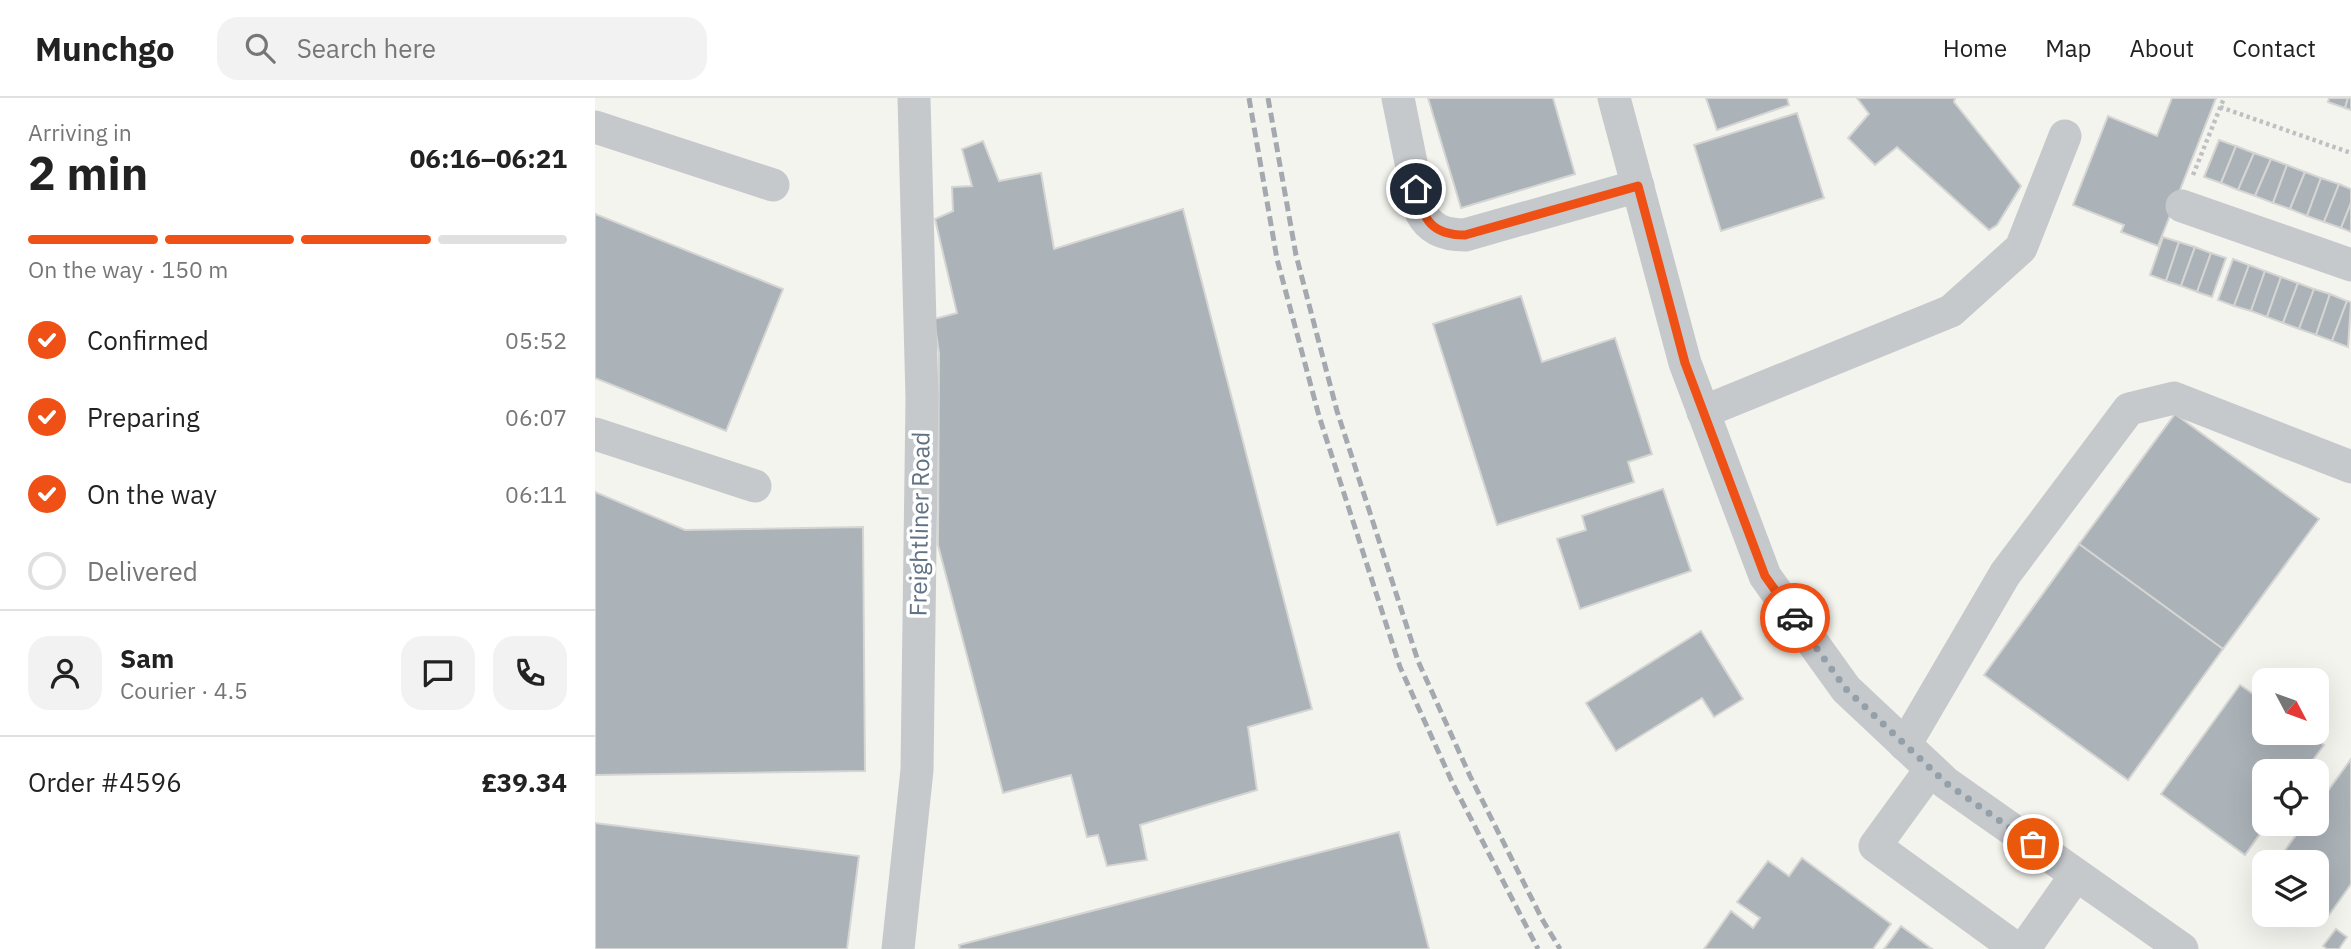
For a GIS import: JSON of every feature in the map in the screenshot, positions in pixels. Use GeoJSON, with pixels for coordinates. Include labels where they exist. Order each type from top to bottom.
{"type":"FeatureCollection","features":[{"type":"Feature","properties":{"kind":"street"},"geometry":{"type":"LineString","coordinates":[[1398,98],[1421,212],[1431,227],[1445,234],[1465,235],[1638,186]]}},
{"type":"Feature","properties":{"kind":"street"},"geometry":{"type":"LineString","coordinates":[[1614,98],[1685,363],[1765,576],[1846,689],[1946,783],[2182,949]]}},
{"type":"Feature","properties":{"kind":"street","name":"Freightliner Road"},"geometry":{"type":"LineString","coordinates":[[898,949],[917,770],[922,398],[908,99]]}},
{"type":"Feature","properties":{"kind":"street"},"geometry":{"type":"LineString","coordinates":[[595,127],[773,185]]}},
{"type":"Feature","properties":{"kind":"street"},"geometry":{"type":"LineString","coordinates":[[1703,412],[1951,312],[2021,248],[2065,136]]}},
{"type":"Feature","properties":{"kind":"street"},"geometry":{"type":"LineString","coordinates":[[2182,206],[2351,265]]}},
{"type":"Feature","properties":{"kind":"street"},"geometry":{"type":"LineString","coordinates":[[1905,744],[2005,575],[2129,409],[2174,398],[2351,467]]}},
{"type":"Feature","properties":{"kind":"street"},"geometry":{"type":"LineString","coordinates":[[595,434],[755,486]]}},
{"type":"Feature","properties":{"kind":"street"},"geometry":{"type":"LineString","coordinates":[[1931,769],[1875,846],[2017,949]]}},
{"type":"Feature","properties":{"kind":"street"},"geometry":{"type":"LineString","coordinates":[[2024,949],[2076,875]]}},
{"type":"Feature","properties":{"kind":"path"},"geometry":{"type":"LineString","coordinates":[[2182,206],[2224,98]]}},
{"type":"Feature","properties":{"kind":"path"},"geometry":{"type":"LineString","coordinates":[[2220,107],[2351,153]]}},
{"type":"Feature","properties":{"kind":"building"},"geometry":{"type":"Polygon","coordinates":[[[1428,98],[1553,98],[1575,174],[1461,208],[1428,98]]]}},
{"type":"Feature","properties":{"kind":"building"},"geometry":{"type":"Polygon","coordinates":[[[1706,98],[1787,98],[1789,105],[1717,130],[1706,98]]]}},
{"type":"Feature","properties":{"kind":"building"},"geometry":{"type":"Polygon","coordinates":[[[1857,98],[1955,98],[1954,102],[2021,186],[1997,225],[1989,230],[1897,147],[1875,165],[1848,138],[1869,114],[1857,98]]]}},
{"type":"Feature","properties":{"kind":"building"},"geometry":{"type":"Polygon","coordinates":[[[2172,98],[2216,98],[2158,246],[2121,232],[2124,225],[2073,205],[2108,116],[2157,136],[2172,98]]]}},
{"type":"Feature","properties":{"kind":"building"},"geometry":{"type":"Polygon","coordinates":[[[2329,98],[2348,98],[2345,108],[2328,102],[2329,98]]]}},
{"type":"Feature","properties":{"kind":"building"},"geometry":{"type":"Polygon","coordinates":[[[2348,98],[2351,98],[2351,110],[2345,108],[2348,98]]]}},
{"type":"Feature","properties":{"kind":"building"},"geometry":{"type":"Polygon","coordinates":[[[1797,113],[1824,198],[1721,231],[1694,145],[1797,113]]]}},
{"type":"Feature","properties":{"kind":"building"},"geometry":{"type":"Polygon","coordinates":[[[2219,140],[2236,146],[2221,183],[2204,177],[2219,140]]]}},
{"type":"Feature","properties":{"kind":"building"},"geometry":{"type":"Polygon","coordinates":[[[983,141],[999,181],[1041,173],[1054,249],[1183,209],[1312,709],[1248,727],[1257,790],[1140,825],[1147,860],[1107,866],[1098,835],[1087,837],[1071,775],[1003,793],[938,545],[939,353],[934,319],[957,313],[935,219],[953,211],[952,187],[972,186],[962,149],[983,141]]]}},
{"type":"Feature","properties":{"kind":"building"},"geometry":{"type":"Polygon","coordinates":[[[2236,146],[2254,153],[2238,190],[2221,183],[2236,146]]]}},
{"type":"Feature","properties":{"kind":"building"},"geometry":{"type":"Polygon","coordinates":[[[2254,153],[2271,159],[2255,196],[2238,190],[2254,153]]]}},
{"type":"Feature","properties":{"kind":"building"},"geometry":{"type":"Polygon","coordinates":[[[2271,159],[2287,165],[2273,203],[2255,196],[2271,159]]]}},
{"type":"Feature","properties":{"kind":"building"},"geometry":{"type":"Polygon","coordinates":[[[2287,165],[2305,172],[2290,209],[2273,203],[2287,165]]]}},
{"type":"Feature","properties":{"kind":"building"},"geometry":{"type":"Polygon","coordinates":[[[2305,172],[2321,178],[2307,216],[2290,209],[2305,172]]]}},
{"type":"Feature","properties":{"kind":"building"},"geometry":{"type":"Polygon","coordinates":[[[2321,178],[2339,184],[2324,222],[2307,216],[2321,178]]]}},
{"type":"Feature","properties":{"kind":"building"},"geometry":{"type":"Polygon","coordinates":[[[2339,184],[2351,189],[2351,203],[2341,228],[2324,222],[2339,184]]]}},
{"type":"Feature","properties":{"kind":"building"},"geometry":{"type":"Polygon","coordinates":[[[2351,203],[2351,232],[2341,228],[2351,203]]]}},
{"type":"Feature","properties":{"kind":"building"},"geometry":{"type":"Polygon","coordinates":[[[595,214],[783,289],[726,431],[595,378],[595,214]]]}},
{"type":"Feature","properties":{"kind":"building"},"geometry":{"type":"Polygon","coordinates":[[[2163,237],[2179,242],[2166,281],[2150,275],[2163,237]]]}},
{"type":"Feature","properties":{"kind":"building"},"geometry":{"type":"Polygon","coordinates":[[[2179,242],[2195,247],[2181,286],[2166,281],[2179,242]]]}},
{"type":"Feature","properties":{"kind":"building"},"geometry":{"type":"Polygon","coordinates":[[[2195,247],[2211,253],[2197,292],[2181,286],[2195,247]]]}},
{"type":"Feature","properties":{"kind":"building"},"geometry":{"type":"Polygon","coordinates":[[[2211,253],[2226,258],[2212,297],[2197,292],[2211,253]]]}},
{"type":"Feature","properties":{"kind":"building"},"geometry":{"type":"Polygon","coordinates":[[[2233,259],[2249,265],[2234,306],[2218,300],[2233,259]]]}},
{"type":"Feature","properties":{"kind":"building"},"geometry":{"type":"Polygon","coordinates":[[[2249,265],[2265,271],[2251,311],[2234,306],[2249,265]]]}},
{"type":"Feature","properties":{"kind":"building"},"geometry":{"type":"Polygon","coordinates":[[[2265,271],[2281,277],[2267,317],[2251,311],[2265,271]]]}},
{"type":"Feature","properties":{"kind":"building"},"geometry":{"type":"Polygon","coordinates":[[[2281,277],[2298,283],[2283,323],[2267,317],[2281,277]]]}},
{"type":"Feature","properties":{"kind":"building"},"geometry":{"type":"Polygon","coordinates":[[[2298,283],[2314,289],[2299,329],[2283,323],[2298,283]]]}},
{"type":"Feature","properties":{"kind":"building"},"geometry":{"type":"Polygon","coordinates":[[[2314,289],[2330,294],[2316,335],[2299,329],[2314,289]]]}},
{"type":"Feature","properties":{"kind":"building"},"geometry":{"type":"Polygon","coordinates":[[[2330,294],[2347,301],[2332,341],[2316,335],[2330,294]]]}},
{"type":"Feature","properties":{"kind":"building"},"geometry":{"type":"Polygon","coordinates":[[[1521,296],[1542,362],[1615,338],[1652,454],[1628,462],[1634,482],[1497,525],[1433,324],[1521,296]]]}},
{"type":"Feature","properties":{"kind":"building"},"geometry":{"type":"Polygon","coordinates":[[[2347,301],[2351,302],[2348,347],[2332,341],[2347,301]]]}},
{"type":"Feature","properties":{"kind":"building"},"geometry":{"type":"Polygon","coordinates":[[[2175,414],[2319,519],[2223,649],[2079,544],[2175,414]]]}},
{"type":"Feature","properties":{"kind":"building"},"geometry":{"type":"Polygon","coordinates":[[[1663,489],[1691,571],[1580,609],[1557,539],[1586,530],[1582,516],[1663,489]]]}},
{"type":"Feature","properties":{"kind":"building"},"geometry":{"type":"Polygon","coordinates":[[[595,492],[685,530],[863,527],[865,771],[595,775],[595,492]]]}},
{"type":"Feature","properties":{"kind":"building"},"geometry":{"type":"Polygon","coordinates":[[[2079,544],[2223,649],[2128,780],[1984,675],[2079,544]]]}},
{"type":"Feature","properties":{"kind":"building"},"geometry":{"type":"Polygon","coordinates":[[[1701,631],[1743,699],[1714,717],[1702,698],[1616,751],[1586,703],[1701,631]]]}},
{"type":"Feature","properties":{"kind":"building"},"geometry":{"type":"Polygon","coordinates":[[[2240,685],[2252,693],[2252,746],[2323,746],[2314,759],[2252,759],[2252,836],[2258,836],[2245,855],[2161,794],[2240,685]]]}},
{"type":"Feature","properties":{"kind":"building"},"geometry":{"type":"Polygon","coordinates":[[[2351,759],[2351,884],[2329,915],[2329,850],[2285,850],[2295,836],[2329,836],[2329,789],[2351,759]]]}},
{"type":"Feature","properties":{"kind":"building"},"geometry":{"type":"Polygon","coordinates":[[[595,823],[859,856],[847,949],[595,949],[595,823]]]}},
{"type":"Feature","properties":{"kind":"building"},"geometry":{"type":"Polygon","coordinates":[[[1399,832],[1429,949],[960,949],[959,945],[1399,832]]]}},
{"type":"Feature","properties":{"kind":"building"},"geometry":{"type":"Polygon","coordinates":[[[1802,858],[1891,924],[1873,949],[1704,949],[1731,911],[1753,928],[1760,918],[1737,902],[1768,861],[1789,876],[1802,858]]]}},
{"type":"Feature","properties":{"kind":"building"},"geometry":{"type":"Polygon","coordinates":[[[1901,926],[1932,949],[1884,949],[1901,926]]]}},
{"type":"Feature","properties":{"kind":"building"},"geometry":{"type":"Polygon","coordinates":[[[2336,929],[2347,937],[2339,949],[2327,949],[2323,946],[2336,929]]]}},
{"type":"Feature","properties":{"kind":"railway"},"geometry":{"type":"LineString","coordinates":[[1249,98],[1277,259],[1319,416],[1400,667],[1453,784],[1538,949]]}},
{"type":"Feature","properties":{"kind":"railway"},"geometry":{"type":"LineString","coordinates":[[1268,98],[1296,255],[1337,411],[1418,661],[1470,776],[1542,919],[1560,949]]}},
{"type":"Feature","properties":{"kind":"way so far"},"geometry":{"type":"LineString","coordinates":[[1795,618],[1846,689],[1946,783],[2033,844]]}},
{"type":"Feature","properties":{"kind":"route"},"geometry":{"type":"LineString","coordinates":[[1416,189],[1421,212],[1431,227],[1445,234],[1465,235],[1638,186],[1685,363],[1765,576],[1795,618]]}}]}
